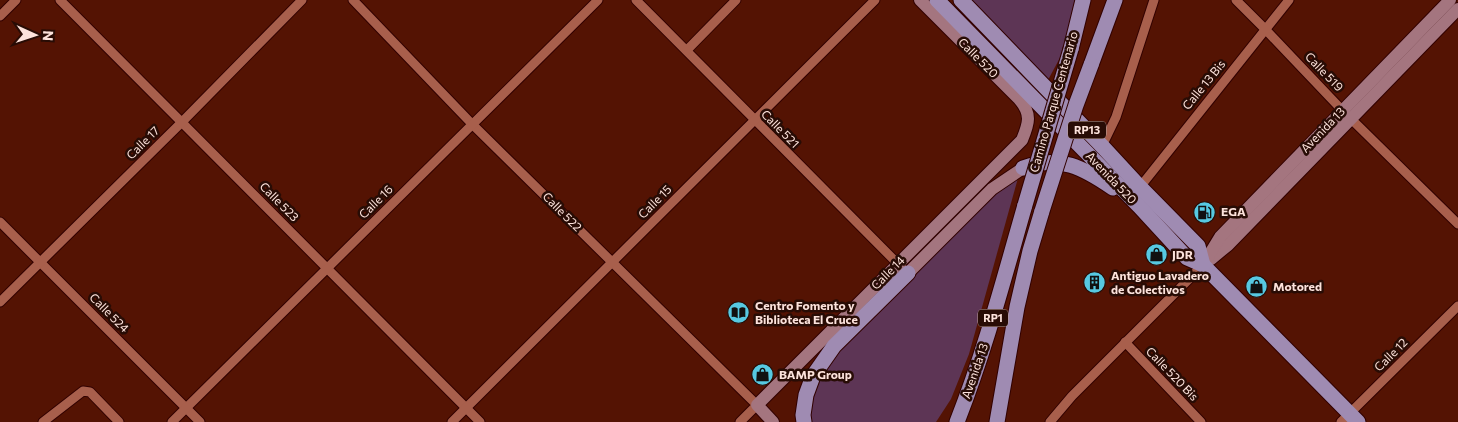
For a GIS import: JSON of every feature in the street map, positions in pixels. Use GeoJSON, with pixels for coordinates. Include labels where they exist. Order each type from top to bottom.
{"type":"FeatureCollection","features":[{"type":"Feature","properties":{"kind":"main road","name":"Avenida 520"},"geometry":{"type":"LineString","coordinates":[[937,0],[1187,258],[1203,265],[1350,419]]}},
{"type":"Feature","properties":{"kind":"main road","name":"Avenida 520"},"geometry":{"type":"LineString","coordinates":[[961,0],[1198,246],[1203,265]]}},
{"type":"Feature","properties":{"kind":"main road","name":"Camino Parque Centenario"},"geometry":{"type":"LineString","coordinates":[[1025,205],[1083,0]]}},
{"type":"Feature","properties":{"kind":"main road","name":"RP1"},"geometry":{"type":"LineString","coordinates":[[1072,44],[1094,0]]}},
{"type":"Feature","properties":{"kind":"main road","name":"Camino Parque Centenario"},"geometry":{"type":"LineString","coordinates":[[1013,338],[1017,307],[1042,211],[1076,105],[1115,0]]}},
{"type":"Feature","properties":{"kind":"main road"},"geometry":{"type":"LineString","coordinates":[[1023,168],[1030,165],[1052,162],[1071,164],[1102,181],[1138,206]]}},
{"type":"Feature","properties":{"kind":"main road","name":"Avenida 13"},"geometry":{"type":"LineString","coordinates":[[957,422],[1001,293],[1025,205]]}},
{"type":"Feature","properties":{"kind":"main road"},"geometry":{"type":"LineString","coordinates":[[804,422],[803,415],[806,396],[813,376],[834,346],[903,268]]}},
{"type":"Feature","properties":{"kind":"main road"},"geometry":{"type":"LineString","coordinates":[[1007,422],[1013,338]]}},
{"type":"Feature","properties":{"kind":"main road","name":"RP1"},"geometry":{"type":"LineString","coordinates":[[997,422],[1013,338]]}},
{"type":"Feature","properties":{"kind":"main road"},"geometry":{"type":"LineString","coordinates":[[950,422],[964,404]]}},
{"type":"Feature","properties":{"kind":"street"},"geometry":{"type":"LineString","coordinates":[[0,16],[16,0]]}},
{"type":"Feature","properties":{"kind":"street","name":"Calle 523"},"geometry":{"type":"LineString","coordinates":[[60,0],[480,422]]}},
{"type":"Feature","properties":{"kind":"street","name":"Calle 17"},"geometry":{"type":"LineString","coordinates":[[0,302],[302,0]]}},
{"type":"Feature","properties":{"kind":"street","name":"Calle 522"},"geometry":{"type":"LineString","coordinates":[[353,0],[472,124],[773,422]]}},
{"type":"Feature","properties":{"kind":"street","name":"Calle 16"},"geometry":{"type":"LineString","coordinates":[[172,422],[598,0]]}},
{"type":"Feature","properties":{"kind":"street","name":"Calle 521"},"geometry":{"type":"LineString","coordinates":[[636,0],[903,268]]}},
{"type":"Feature","properties":{"kind":"street"},"geometry":{"type":"LineString","coordinates":[[686,50],[736,0]]}},
{"type":"Feature","properties":{"kind":"street","name":"Calle 15"},"geometry":{"type":"LineString","coordinates":[[452,422],[875,0]]}},
{"type":"Feature","properties":{"kind":"street","name":"Calle 520"},"geometry":{"type":"LineString","coordinates":[[920,0],[1019,98],[1026,107],[1028,120]]}},
{"type":"Feature","properties":{"kind":"street"},"geometry":{"type":"LineString","coordinates":[[1102,146],[1116,117],[1154,0]]}},
{"type":"Feature","properties":{"kind":"street","name":"Calle 519"},"geometry":{"type":"LineString","coordinates":[[1236,0],[1342,110],[1458,224]]}},
{"type":"Feature","properties":{"kind":"street","name":"Calle 13 Bis"},"geometry":{"type":"LineString","coordinates":[[1140,187],[1289,0]]}},
{"type":"Feature","properties":{"kind":"street","name":"Avenida 13"},"geometry":{"type":"LineString","coordinates":[[1203,265],[1220,238],[1450,0]]}},
{"type":"Feature","properties":{"kind":"street","name":"Avenida 13"},"geometry":{"type":"LineString","coordinates":[[1051,422],[1072,396],[1125,342],[1203,265],[1228,245],[1458,8]]}},
{"type":"Feature","properties":{"kind":"street","name":"Calle 14"},"geometry":{"type":"LineString","coordinates":[[903,268],[1022,140],[1028,120]]}},
{"type":"Feature","properties":{"kind":"street","name":"Calle 14"},"geometry":{"type":"LineString","coordinates":[[740,422],[903,268],[992,189],[1023,168]]}},
{"type":"Feature","properties":{"kind":"street","name":"Calle 524"},"geometry":{"type":"LineString","coordinates":[[0,222],[200,422]]}},
{"type":"Feature","properties":{"kind":"street","name":"Calle 12"},"geometry":{"type":"LineString","coordinates":[[1350,419],[1458,306]]}},
{"type":"Feature","properties":{"kind":"street","name":"Calle 520 Bis"},"geometry":{"type":"LineString","coordinates":[[1125,342],[1200,422]]}},
{"type":"Feature","properties":{"kind":"street"},"geometry":{"type":"LineString","coordinates":[[43,422],[82,391],[90,392],[119,422]]}},
{"type":"Feature","properties":{"kind":"shaded area"},"geometry":{"type":"Polygon","coordinates":[[[972,0],[1078,0],[1069,41],[1048,80],[972,0]]]}},
{"type":"Feature","properties":{"kind":"shaded area"},"geometry":{"type":"Polygon","coordinates":[[[1018,178],[969,354],[951,399],[936,422],[811,422],[809,413],[815,381],[831,359],[996,193],[1018,178]]]}},
{"type":"Feature","properties":{"kind":"place","name":"EGA"},"geometry":{"type":"Point","coordinates":[1205,212]}},
{"type":"Feature","properties":{"kind":"place","name":"JDR"},"geometry":{"type":"Point","coordinates":[1156,255]}},
{"type":"Feature","properties":{"kind":"place","name":"Antiguo Lavadero de Colectivos"},"geometry":{"type":"Point","coordinates":[1095,283]}},
{"type":"Feature","properties":{"kind":"place","name":"Motored"},"geometry":{"type":"Point","coordinates":[1257,287]}},
{"type":"Feature","properties":{"kind":"place","name":"Centro Fomento y Biblioteca El Cruce"},"geometry":{"type":"Point","coordinates":[739,313]}},
{"type":"Feature","properties":{"kind":"place","name":"BAMP Group"},"geometry":{"type":"Point","coordinates":[763,375]}}]}
